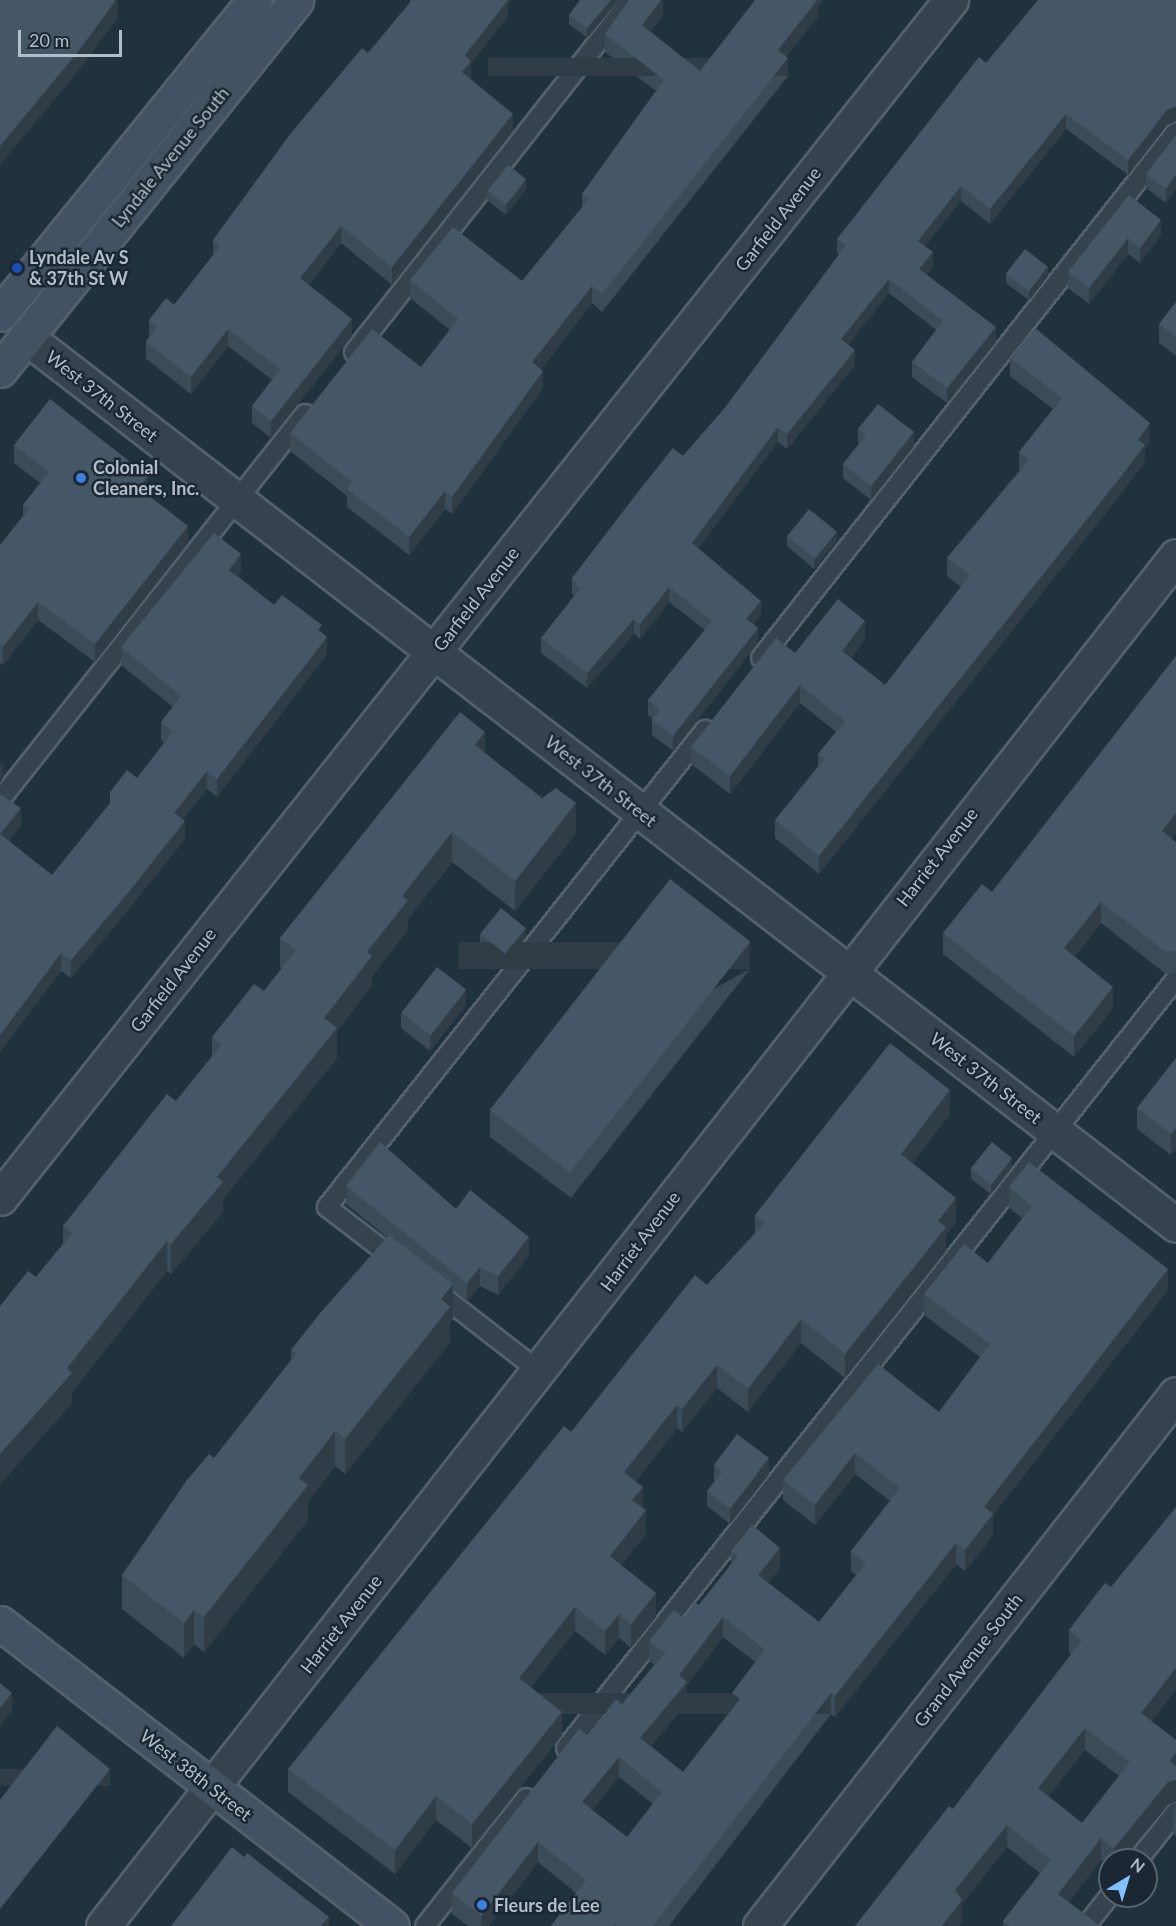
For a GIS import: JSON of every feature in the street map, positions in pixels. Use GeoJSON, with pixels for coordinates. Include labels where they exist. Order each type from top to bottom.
{"type":"FeatureCollection","features":[{"type":"Feature","properties":{"kind":"main road","name":"Lyndale Avenue South"},"geometry":{"type":"LineString","coordinates":[[0,314],[254,0]]}},
{"type":"Feature","properties":{"kind":"main road","name":"Lyndale Avenue South"},"geometry":{"type":"LineString","coordinates":[[0,370],[296,0]]}},
{"type":"Feature","properties":{"kind":"main road","name":"West 38th Street"},"geometry":{"type":"LineString","coordinates":[[0,1623],[392,1926]]}},
{"type":"Feature","properties":{"kind":"street","name":"Garfield Avenue"},"geometry":{"type":"LineString","coordinates":[[0,1198],[951,0]]}},
{"type":"Feature","properties":{"kind":"street","name":"West 37th Street"},"geometry":{"type":"LineString","coordinates":[[26,337],[1176,1226]]}},
{"type":"Feature","properties":{"kind":"street","name":"Harriet Avenue"},"geometry":{"type":"LineString","coordinates":[[103,1926],[540,1372],[847,971],[1176,556]]}},
{"type":"Feature","properties":{"kind":"street","name":"Grand Avenue South"},"geometry":{"type":"LineString","coordinates":[[760,1926],[1176,1394]]}},
{"type":"Feature","properties":{"kind":"lane"},"geometry":{"type":"LineString","coordinates":[[344,366],[631,0]]}},
{"type":"Feature","properties":{"kind":"lane"},"geometry":{"type":"LineString","coordinates":[[747,677],[1176,132]]}},
{"type":"Feature","properties":{"kind":"lane"},"geometry":{"type":"LineString","coordinates":[[0,800],[321,394]]}},
{"type":"Feature","properties":{"kind":"lane"},"geometry":{"type":"LineString","coordinates":[[540,1372],[327,1207],[717,714]]}},
{"type":"Feature","properties":{"kind":"lane"},"geometry":{"type":"LineString","coordinates":[[556,1760],[1176,979]]}},
{"type":"Feature","properties":{"kind":"lane"},"geometry":{"type":"LineString","coordinates":[[425,1926],[542,1779]]}},
{"type":"Feature","properties":{"kind":"lane"},"geometry":{"type":"LineString","coordinates":[[1148,1848],[1176,1812]]}},
{"type":"Feature","properties":{"kind":"lane"},"geometry":{"type":"LineString","coordinates":[[1086,1926],[1100,1908]]}},
{"type":"Feature","properties":{"kind":"building"},"geometry":{"type":"Polygon","coordinates":[[[0,0],[116,0],[77,53],[0,146],[0,0]]]}},
{"type":"Feature","properties":{"kind":"building"},"geometry":{"type":"Polygon","coordinates":[[[412,0],[508,0],[465,55],[471,61],[462,72],[513,114],[392,267],[341,226],[300,278],[352,319],[271,421],[252,406],[280,369],[228,329],[191,377],[146,342],[157,327],[149,320],[166,298],[174,305],[220,246],[213,240],[291,133],[362,48],[368,53],[412,0]]]}},
{"type":"Feature","properties":{"kind":"building"},"geometry":{"type":"Polygon","coordinates":[[[580,0],[611,0],[587,28],[569,15],[580,0]]]}},
{"type":"Feature","properties":{"kind":"building"},"geometry":{"type":"Polygon","coordinates":[[[629,0],[661,0],[642,25],[700,71],[755,0],[817,0],[778,50],[788,58],[602,294],[592,286],[532,362],[543,371],[452,497],[445,491],[409,537],[347,489],[352,482],[290,433],[372,329],[421,367],[458,319],[410,280],[453,227],[522,281],[589,199],[582,194],[664,80],[605,34],[629,0]]]}},
{"type":"Feature","properties":{"kind":"building"},"geometry":{"type":"Polygon","coordinates":[[[1038,0],[1176,0],[1176,107],[1167,110],[1128,160],[1066,114],[990,209],[961,186],[918,241],[933,252],[919,269],[996,327],[947,388],[912,362],[943,321],[889,279],[841,339],[855,350],[787,434],[778,427],[692,543],[761,601],[746,619],[758,628],[673,736],[652,720],[660,710],[648,700],[712,621],[669,587],[640,624],[634,619],[587,673],[541,638],[580,589],[572,578],[634,497],[673,448],[683,456],[724,409],[846,245],[837,239],[979,57],[986,63],[1038,0]]]}},
{"type":"Feature","properties":{"kind":"building"},"geometry":{"type":"Polygon","coordinates":[[[1176,135],[1176,175],[1166,189],[1146,174],[1176,135]]]}},
{"type":"Feature","properties":{"kind":"building"},"geometry":{"type":"Polygon","coordinates":[[[508,165],[526,179],[506,205],[488,191],[508,165]]]}},
{"type":"Feature","properties":{"kind":"building"},"geometry":{"type":"Polygon","coordinates":[[[1129,195],[1161,220],[1140,248],[1128,238],[1089,288],[1068,272],[1129,195]]]}},
{"type":"Feature","properties":{"kind":"building"},"geometry":{"type":"Polygon","coordinates":[[[1025,249],[1048,267],[1029,291],[1006,273],[1025,249]]]}},
{"type":"Feature","properties":{"kind":"building"},"geometry":{"type":"Polygon","coordinates":[[[1176,302],[1176,337],[1159,324],[1176,302]]]}},
{"type":"Feature","properties":{"kind":"building"},"geometry":{"type":"Polygon","coordinates":[[[1035,328],[1150,423],[1138,440],[1145,445],[819,856],[775,820],[825,759],[818,754],[845,721],[800,685],[730,776],[691,747],[776,638],[795,653],[838,599],[865,621],[842,651],[885,685],[970,575],[947,558],[1029,460],[1019,452],[1062,398],[1010,358],[1035,328]]]}},
{"type":"Feature","properties":{"kind":"building"},"geometry":{"type":"Polygon","coordinates":[[[50,399],[148,476],[139,488],[188,526],[95,644],[38,602],[3,647],[0,645],[0,545],[29,509],[23,505],[49,472],[14,445],[50,399]]]}},
{"type":"Feature","properties":{"kind":"building"},"geometry":{"type":"Polygon","coordinates":[[[878,404],[914,432],[871,486],[843,464],[866,435],[858,429],[878,404]]]}},
{"type":"Feature","properties":{"kind":"building"},"geometry":{"type":"Polygon","coordinates":[[[809,509],[837,532],[815,559],[787,536],[809,509]]]}},
{"type":"Feature","properties":{"kind":"building"},"geometry":{"type":"Polygon","coordinates":[[[214,533],[241,554],[229,570],[274,605],[282,595],[322,625],[318,630],[327,637],[217,779],[207,771],[174,813],[185,821],[71,960],[61,953],[0,1035],[0,834],[52,875],[110,803],[110,792],[127,770],[137,778],[173,732],[161,722],[181,696],[121,647],[214,533]]]}},
{"type":"Feature","properties":{"kind":"building"},"geometry":{"type":"Polygon","coordinates":[[[1176,656],[1176,813],[1162,831],[1176,842],[1176,951],[1166,952],[1101,902],[1064,948],[1113,987],[1074,1036],[943,933],[982,884],[992,892],[1176,656]]]}},
{"type":"Feature","properties":{"kind":"building"},"geometry":{"type":"Polygon","coordinates":[[[460,712],[485,732],[475,745],[542,798],[556,788],[576,803],[515,881],[452,832],[402,896],[408,900],[367,952],[372,956],[324,1018],[337,1028],[217,1177],[223,1182],[171,1244],[167,1241],[67,1368],[72,1373],[0,1454],[0,1306],[28,1271],[36,1277],[72,1233],[63,1226],[167,1094],[176,1101],[221,1045],[212,1037],[254,984],[264,991],[296,950],[280,938],[460,712]]]}},
{"type":"Feature","properties":{"kind":"building"},"geometry":{"type":"Polygon","coordinates":[[[0,794],[21,808],[0,834],[0,794]]]}},
{"type":"Feature","properties":{"kind":"building"},"geometry":{"type":"Polygon","coordinates":[[[670,879],[750,942],[570,1173],[490,1110],[670,879]]]}},
{"type":"Feature","properties":{"kind":"building"},"geometry":{"type":"Polygon","coordinates":[[[501,908],[526,928],[505,954],[480,934],[501,908]]]}},
{"type":"Feature","properties":{"kind":"building"},"geometry":{"type":"Polygon","coordinates":[[[437,967],[466,990],[430,1035],[401,1013],[437,967]]]}},
{"type":"Feature","properties":{"kind":"building"},"geometry":{"type":"Polygon","coordinates":[[[890,1043],[950,1090],[901,1154],[956,1198],[938,1221],[946,1227],[845,1354],[801,1319],[748,1389],[717,1365],[682,1409],[677,1405],[624,1472],[643,1487],[632,1500],[646,1510],[610,1556],[656,1593],[631,1624],[619,1614],[605,1631],[575,1607],[519,1678],[562,1712],[472,1824],[436,1796],[395,1850],[288,1769],[564,1426],[571,1432],[695,1275],[707,1285],[765,1223],[755,1215],[890,1043]]]}},
{"type":"Feature","properties":{"kind":"building"},"geometry":{"type":"Polygon","coordinates":[[[1176,1058],[1176,1128],[1171,1134],[1137,1108],[1176,1058]]]}},
{"type":"Feature","properties":{"kind":"building"},"geometry":{"type":"Polygon","coordinates":[[[380,1142],[456,1209],[470,1190],[529,1237],[498,1276],[480,1267],[467,1283],[346,1186],[380,1142]]]}},
{"type":"Feature","properties":{"kind":"building"},"geometry":{"type":"Polygon","coordinates":[[[992,1142],[1012,1158],[991,1185],[971,1168],[992,1142]]]}},
{"type":"Feature","properties":{"kind":"building"},"geometry":{"type":"Polygon","coordinates":[[[1029,1162],[1168,1269],[984,1507],[993,1514],[965,1550],[956,1543],[835,1696],[831,1693],[653,1926],[618,1926],[615,1924],[613,1926],[551,1926],[586,1880],[538,1842],[481,1916],[452,1893],[579,1729],[588,1736],[616,1699],[622,1704],[665,1653],[649,1641],[674,1610],[684,1618],[695,1602],[699,1605],[738,1556],[731,1551],[752,1525],[780,1548],[758,1575],[819,1622],[866,1563],[851,1551],[900,1488],[855,1453],[815,1505],[783,1480],[878,1364],[939,1412],[990,1344],[924,1294],[964,1244],[988,1263],[1032,1206],[1009,1187],[1029,1162]],[[723,1617],[679,1675],[687,1682],[640,1738],[683,1772],[740,1699],[732,1693],[765,1650],[723,1617]],[[619,1757],[582,1802],[627,1837],[662,1792],[619,1757]]]}},
{"type":"Feature","properties":{"kind":"building"},"geometry":{"type":"Polygon","coordinates":[[[389,1235],[453,1284],[441,1299],[450,1307],[345,1439],[335,1431],[299,1478],[308,1485],[204,1617],[194,1610],[184,1623],[122,1575],[187,1480],[209,1454],[214,1458],[296,1354],[291,1350],[321,1312],[389,1235]]]}},
{"type":"Feature","properties":{"kind":"building"},"geometry":{"type":"Polygon","coordinates":[[[737,1434],[769,1458],[730,1509],[707,1491],[722,1472],[714,1465],[737,1434]]]}},
{"type":"Feature","properties":{"kind":"building"},"geometry":{"type":"Polygon","coordinates":[[[1176,1507],[1176,1668],[1141,1713],[1176,1740],[1176,1753],[1170,1761],[1176,1766],[1176,1780],[1168,1782],[1114,1848],[1101,1838],[1058,1894],[1100,1926],[1010,1926],[1003,1921],[1051,1860],[1007,1825],[955,1890],[962,1900],[942,1926],[855,1926],[949,1806],[953,1809],[1082,1640],[1069,1630],[1105,1583],[1111,1587],[1176,1507]],[[1085,1728],[1038,1788],[1082,1823],[1130,1762],[1085,1728]]]}},
{"type":"Feature","properties":{"kind":"building"},"geometry":{"type":"Polygon","coordinates":[[[0,1683],[12,1693],[0,1708],[0,1683]]]}},
{"type":"Feature","properties":{"kind":"building"},"geometry":{"type":"Polygon","coordinates":[[[57,1726],[110,1769],[0,1909],[0,1800],[57,1726]]]}},
{"type":"Feature","properties":{"kind":"building"},"geometry":{"type":"Polygon","coordinates":[[[232,1847],[244,1857],[247,1853],[329,1917],[321,1926],[171,1926],[232,1847]]]}},
{"type":"Feature","properties":{"kind":"place","name":"Lyndale Av S & 37th St W"},"geometry":{"type":"Point","coordinates":[17,268]}},
{"type":"Feature","properties":{"kind":"place","name":"Colonial Cleaners, Inc."},"geometry":{"type":"Point","coordinates":[81,478]}},
{"type":"Feature","properties":{"kind":"place","name":"Fleurs de Lee"},"geometry":{"type":"Point","coordinates":[482,1905]}}]}
